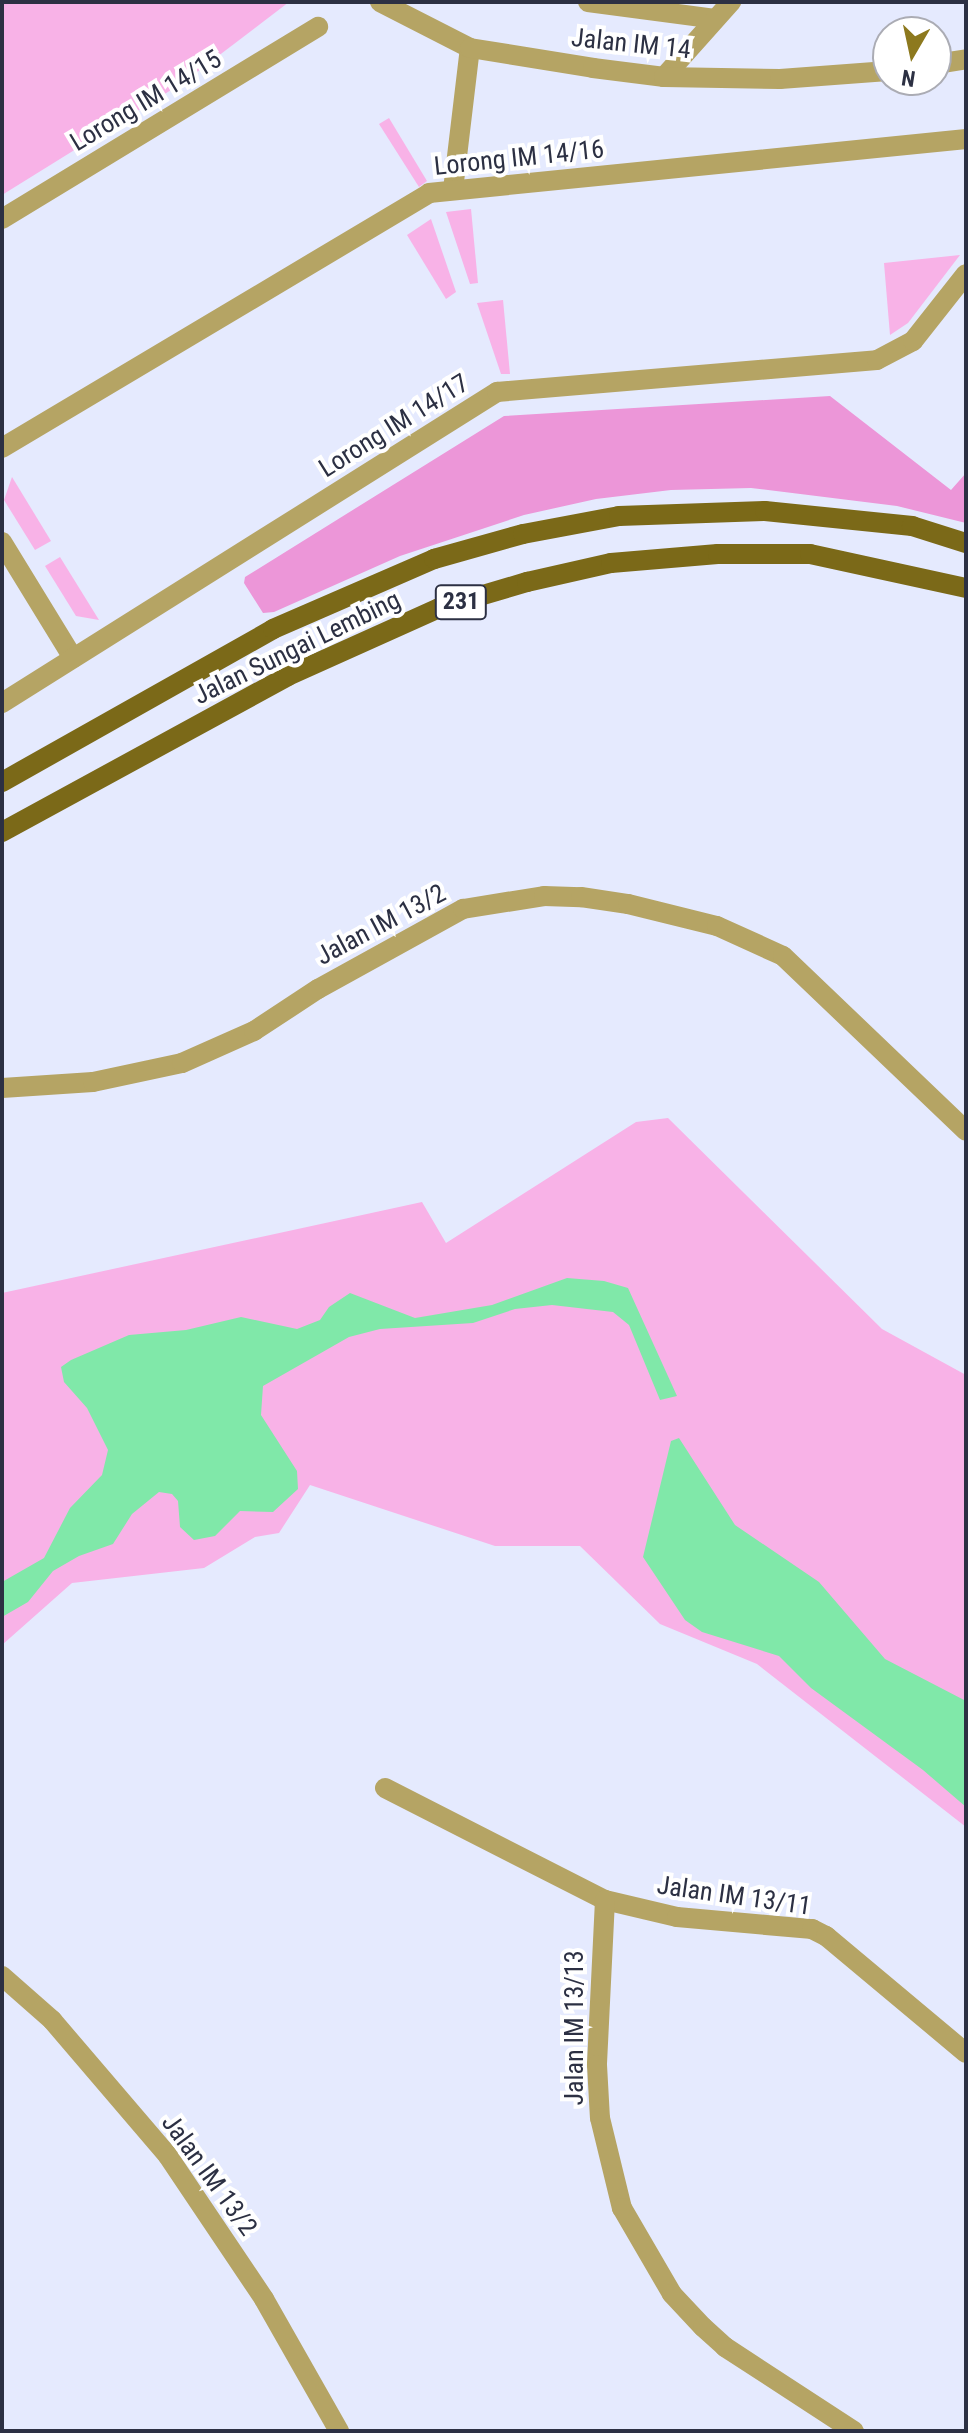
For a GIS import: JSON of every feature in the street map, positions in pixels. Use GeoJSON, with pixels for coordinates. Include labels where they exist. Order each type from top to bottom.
{"type":"FeatureCollection","features":[{"type":"Feature","properties":{"kind":"main road","name":"Jalan Sungai Lembing"},"geometry":{"type":"LineString","coordinates":[[2,782],[273,629],[434,559],[523,534],[619,516],[765,511],[912,526],[966,543]]}},
{"type":"Feature","properties":{"kind":"main road","name":"Jalan Sungai Lembing"},"geometry":{"type":"LineString","coordinates":[[2,832],[288,676],[439,608],[527,582],[611,563],[718,554],[794,554],[869,565],[966,588]]}},
{"type":"Feature","properties":{"kind":"street","name":"Jalan IM 14"},"geometry":{"type":"LineString","coordinates":[[380,2],[470,48],[664,77],[780,79],[872,72]]}},
{"type":"Feature","properties":{"kind":"street"},"geometry":{"type":"LineString","coordinates":[[588,2],[715,19]]}},
{"type":"Feature","properties":{"kind":"street"},"geometry":{"type":"LineString","coordinates":[[664,77],[731,2]]}},
{"type":"Feature","properties":{"kind":"street","name":"Lorong IM 14/15"},"geometry":{"type":"LineString","coordinates":[[2,219],[318,27]]}},
{"type":"Feature","properties":{"kind":"street"},"geometry":{"type":"LineString","coordinates":[[453,190],[470,48]]}},
{"type":"Feature","properties":{"kind":"street","name":"Lorong IM 14/16"},"geometry":{"type":"LineString","coordinates":[[2,448],[429,193],[966,139]]}},
{"type":"Feature","properties":{"kind":"street","name":"Lorong IM 14/17"},"geometry":{"type":"LineString","coordinates":[[2,703],[497,392],[877,360],[913,341],[966,274]]}},
{"type":"Feature","properties":{"kind":"street"},"geometry":{"type":"LineString","coordinates":[[2,542],[73,658]]}},
{"type":"Feature","properties":{"kind":"street","name":"Jalan IM 13/2"},"geometry":{"type":"LineString","coordinates":[[2,1088],[93,1082],[182,1063],[254,1031],[318,989],[463,909],[544,896],[581,897],[628,904],[717,926],[783,956],[966,1131]]}},
{"type":"Feature","properties":{"kind":"street","name":"Jalan IM 13/11"},"geometry":{"type":"LineString","coordinates":[[385,1788],[605,1900],[677,1917],[812,1929],[826,1936],[966,2053]]}},
{"type":"Feature","properties":{"kind":"street","name":"Jalan IM 13/13"},"geometry":{"type":"LineString","coordinates":[[605,1900],[597,2065],[600,2118],[622,2208],[672,2294],[703,2327],[725,2347],[854,2431]]}},
{"type":"Feature","properties":{"kind":"street","name":"Jalan IM 13/2"},"geometry":{"type":"LineString","coordinates":[[2,1976],[52,2020],[168,2156],[264,2299],[339,2431]]}},
{"type":"Feature","properties":{"kind":"shaded area"},"geometry":{"type":"Polygon","coordinates":[[[2,2],[289,2],[184,82],[2,195],[2,2]]]}},
{"type":"Feature","properties":{"kind":"shaded area"},"geometry":{"type":"Polygon","coordinates":[[[389,118],[427,181],[419,187],[379,124],[389,118]]]}},
{"type":"Feature","properties":{"kind":"shaded area"},"geometry":{"type":"Polygon","coordinates":[[[471,209],[478,283],[470,284],[446,212],[471,209]]]}},
{"type":"Feature","properties":{"kind":"shaded area"},"geometry":{"type":"Polygon","coordinates":[[[431,219],[456,292],[446,299],[407,235],[431,219]]]}},
{"type":"Feature","properties":{"kind":"shaded area"},"geometry":{"type":"Polygon","coordinates":[[[960,255],[908,323],[890,335],[884,263],[960,255]]]}},
{"type":"Feature","properties":{"kind":"shaded area"},"geometry":{"type":"Polygon","coordinates":[[[503,300],[510,374],[501,374],[477,303],[503,300]]]}},
{"type":"Feature","properties":{"kind":"shaded area"},"geometry":{"type":"Polygon","coordinates":[[[830,396],[951,490],[966,473],[966,523],[897,506],[751,488],[671,490],[596,499],[524,515],[400,556],[274,612],[263,613],[244,583],[245,577],[504,416],[830,396]]]}},
{"type":"Feature","properties":{"kind":"shaded area"},"geometry":{"type":"Polygon","coordinates":[[[12,477],[51,541],[35,550],[4,500],[12,477]]]}},
{"type":"Feature","properties":{"kind":"shaded area"},"geometry":{"type":"Polygon","coordinates":[[[60,557],[99,620],[76,616],[45,566],[60,557]]]}},
{"type":"Feature","properties":{"kind":"shaded area"},"geometry":{"type":"Polygon","coordinates":[[[668,1118],[882,1329],[966,1375],[966,1827],[757,1664],[660,1624],[580,1546],[495,1546],[310,1485],[279,1533],[255,1537],[204,1568],[72,1583],[2,1645],[2,1293],[422,1202],[446,1243],[636,1122],[668,1118]]]}},
{"type":"Feature","properties":{"kind":"shaded area"},"geometry":{"type":"Polygon","coordinates":[[[567,1278],[604,1281],[628,1288],[677,1396],[660,1400],[629,1325],[613,1312],[552,1305],[515,1309],[473,1323],[380,1329],[349,1337],[263,1386],[261,1415],[297,1471],[298,1489],[273,1512],[240,1511],[215,1536],[194,1540],[180,1527],[178,1501],[172,1494],[159,1492],[132,1514],[113,1544],[79,1556],[53,1571],[28,1602],[2,1617],[2,1582],[44,1558],[70,1508],[102,1475],[108,1450],[87,1408],[64,1382],[61,1367],[71,1360],[129,1335],[186,1330],[241,1317],[297,1329],[320,1320],[329,1307],[350,1293],[415,1318],[492,1305],[567,1278]]]}},
{"type":"Feature","properties":{"kind":"shaded area"},"geometry":{"type":"Polygon","coordinates":[[[679,1438],[735,1525],[819,1582],[885,1659],[966,1701],[966,1807],[923,1770],[811,1688],[779,1656],[702,1632],[685,1620],[643,1557],[671,1441],[679,1438]]]}}]}
